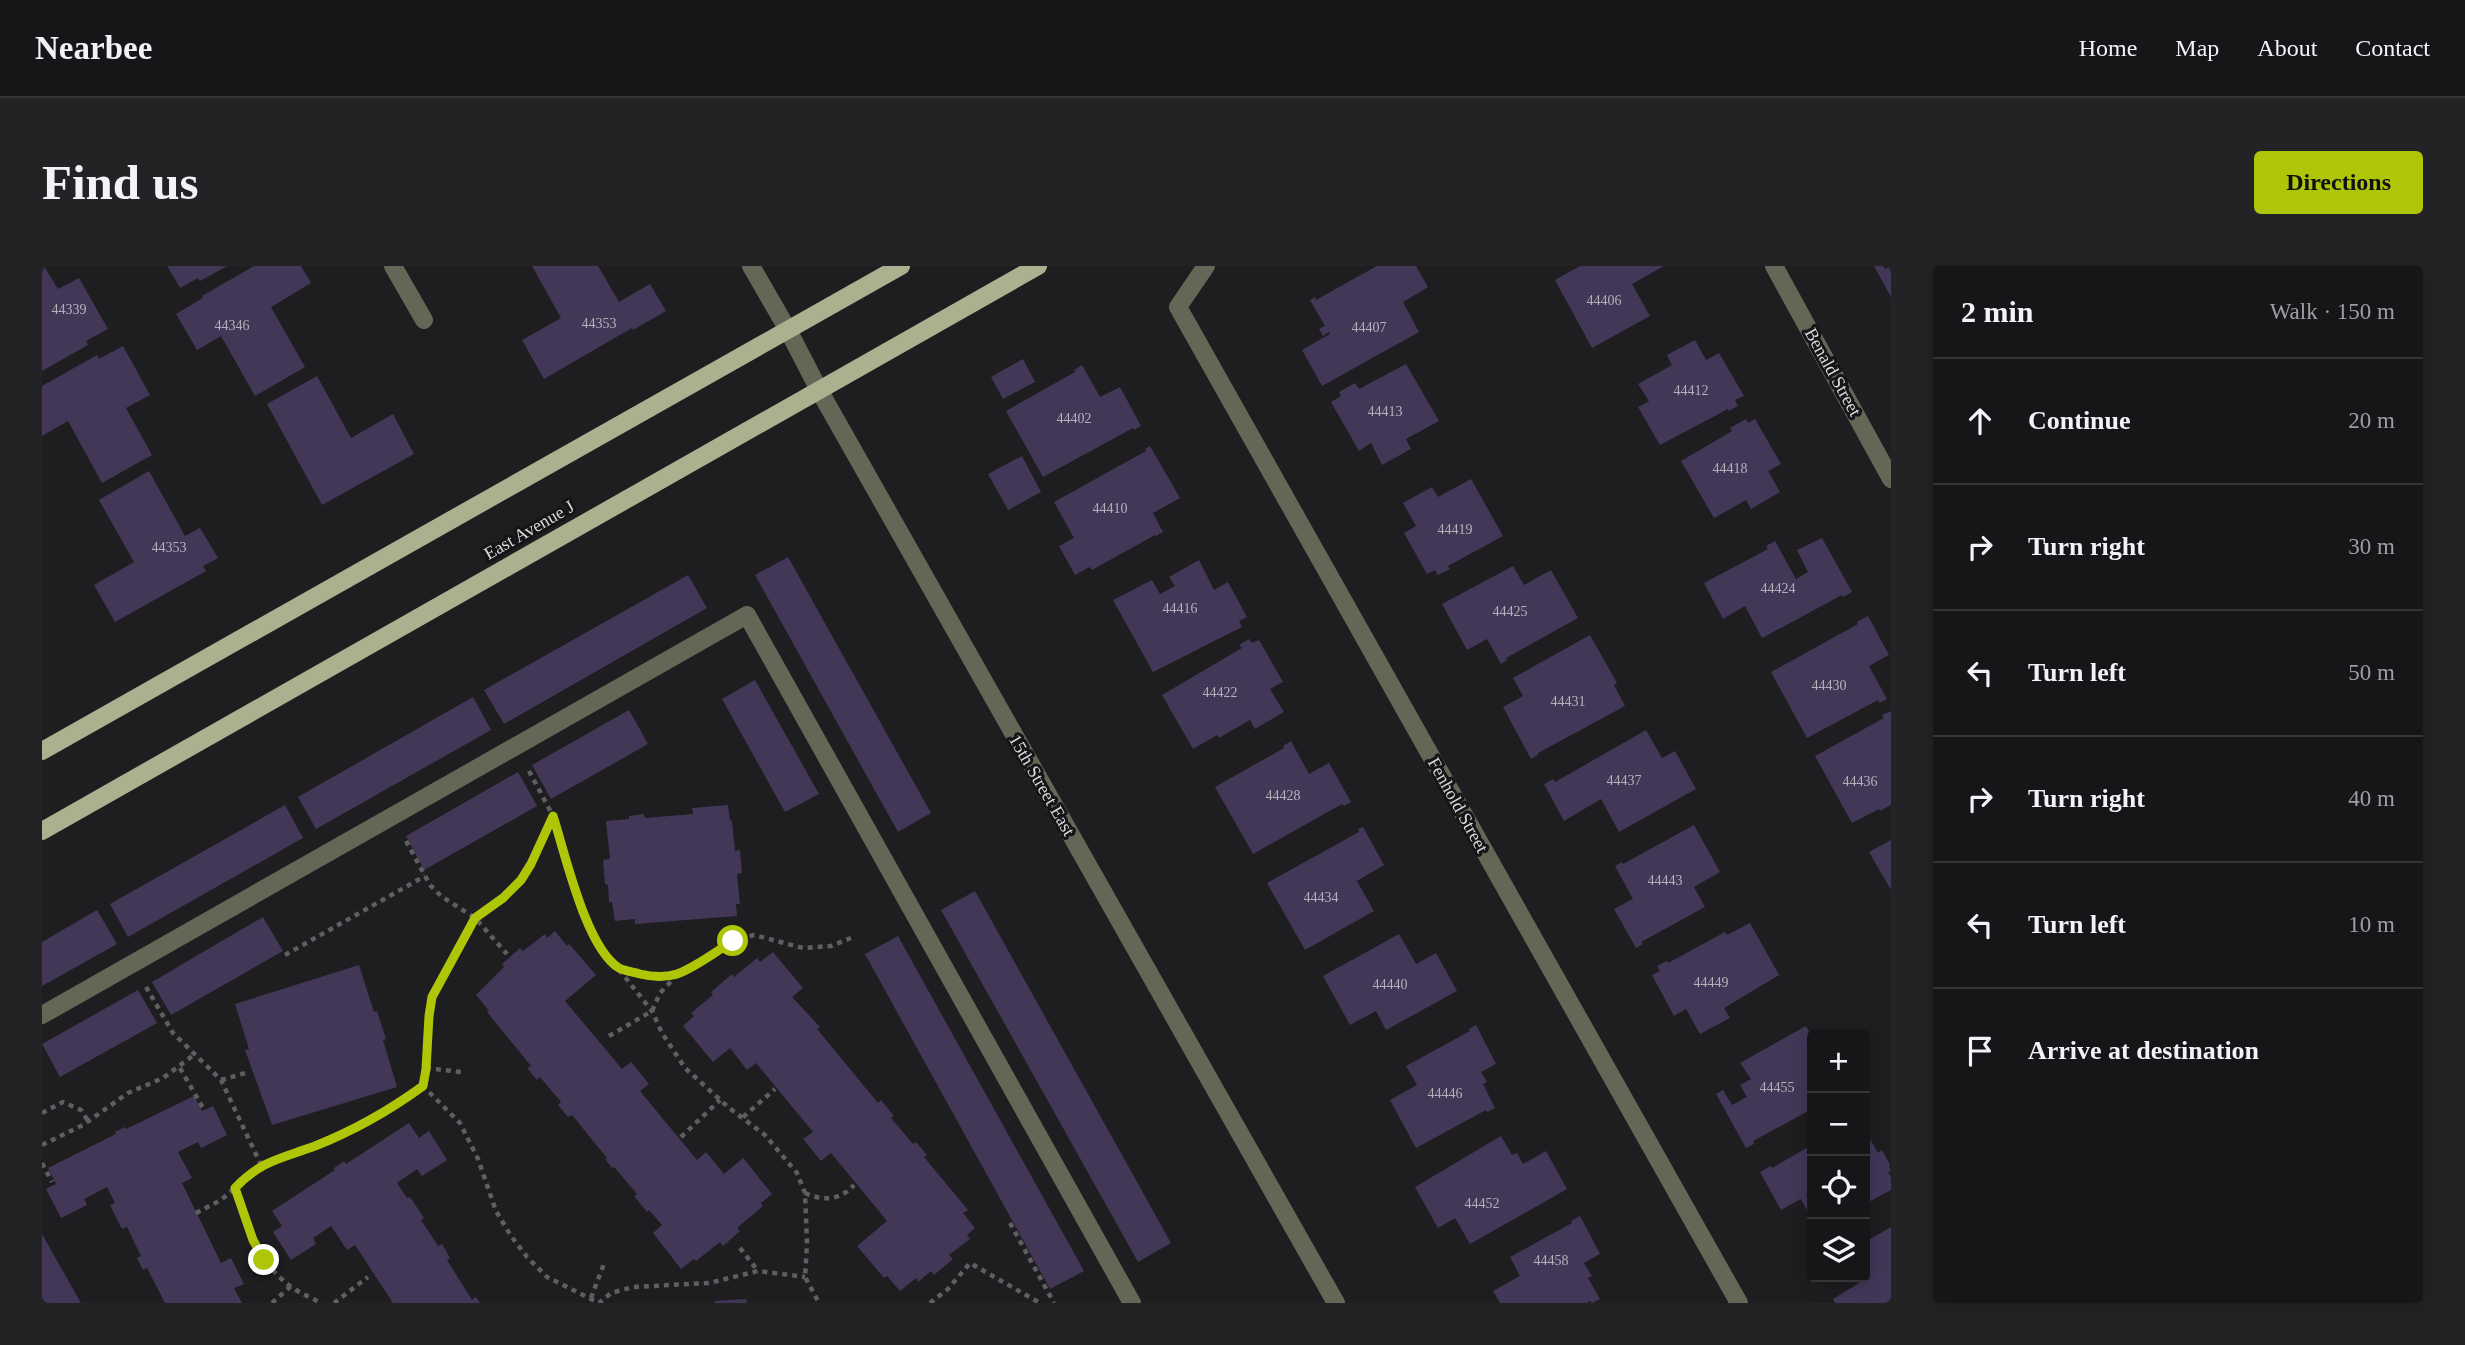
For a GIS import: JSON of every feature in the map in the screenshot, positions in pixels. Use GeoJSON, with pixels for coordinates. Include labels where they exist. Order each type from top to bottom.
{"type":"FeatureCollection","features":[{"type":"Feature","properties":{"kind":"main road"},"geometry":{"type":"LineString","coordinates":[[42,751],[901,266]]}},
{"type":"Feature","properties":{"kind":"main road","name":"East Avenue J"},"geometry":{"type":"LineString","coordinates":[[42,831],[1038,266]]}},
{"type":"Feature","properties":{"kind":"street"},"geometry":{"type":"LineString","coordinates":[[393,266],[424,320]]}},
{"type":"Feature","properties":{"kind":"street","name":"15th Street East"},"geometry":{"type":"LineString","coordinates":[[751,266],[1336,1303]]}},
{"type":"Feature","properties":{"kind":"street","name":"Fenhold Street"},"geometry":{"type":"LineString","coordinates":[[1206,266],[1178,307],[1739,1303]]}},
{"type":"Feature","properties":{"kind":"street","name":"Benald Street"},"geometry":{"type":"LineString","coordinates":[[1774,266],[1891,479]]}},
{"type":"Feature","properties":{"kind":"street"},"geometry":{"type":"LineString","coordinates":[[42,1015],[747,615],[1130,1299]]}},
{"type":"Feature","properties":{"kind":"path"},"geometry":{"type":"LineString","coordinates":[[515,746],[553,816],[586,917],[603,950],[652,1011],[662,1033],[685,1069],[765,1135],[797,1172],[805,1193],[805,1277],[819,1303]]}},
{"type":"Feature","properties":{"kind":"path"},"geometry":{"type":"LineString","coordinates":[[392,816],[425,876],[441,896],[475,918],[507,954]]}},
{"type":"Feature","properties":{"kind":"path"},"geometry":{"type":"LineString","coordinates":[[196,1213],[221,1200],[261,1164],[344,1132],[401,1102],[423,1086],[432,997],[475,918],[503,898],[521,880],[553,816]]}},
{"type":"Feature","properties":{"kind":"path"},"geometry":{"type":"LineString","coordinates":[[285,955],[425,876]]}},
{"type":"Feature","properties":{"kind":"path"},"geometry":{"type":"LineString","coordinates":[[620,969],[664,977],[679,973],[733,941],[754,935],[803,948],[831,946],[850,938]]}},
{"type":"Feature","properties":{"kind":"path"},"geometry":{"type":"LineString","coordinates":[[132,962],[173,1033],[221,1080],[261,1164]]}},
{"type":"Feature","properties":{"kind":"path"},"geometry":{"type":"LineString","coordinates":[[609,1036],[652,1011],[660,993],[679,973]]}},
{"type":"Feature","properties":{"kind":"path"},"geometry":{"type":"LineString","coordinates":[[42,1144],[88,1121],[128,1093],[144,1088],[180,1068],[195,1054]]}},
{"type":"Feature","properties":{"kind":"path"},"geometry":{"type":"LineString","coordinates":[[180,1068],[203,1108]]}},
{"type":"Feature","properties":{"kind":"path"},"geometry":{"type":"LineString","coordinates":[[426,1069],[461,1072]]}},
{"type":"Feature","properties":{"kind":"path"},"geometry":{"type":"LineString","coordinates":[[221,1080],[249,1072]]}},
{"type":"Feature","properties":{"kind":"path"},"geometry":{"type":"LineString","coordinates":[[423,1086],[460,1123],[478,1159],[496,1211],[527,1257],[547,1277],[599,1303],[611,1293],[633,1287],[709,1283],[758,1271],[805,1277]]}},
{"type":"Feature","properties":{"kind":"path"},"geometry":{"type":"LineString","coordinates":[[744,1117],[775,1089]]}},
{"type":"Feature","properties":{"kind":"path"},"geometry":{"type":"LineString","coordinates":[[681,1137],[720,1100]]}},
{"type":"Feature","properties":{"kind":"path"},"geometry":{"type":"LineString","coordinates":[[42,1113],[63,1101],[81,1110],[88,1121]]}},
{"type":"Feature","properties":{"kind":"path"},"geometry":{"type":"LineString","coordinates":[[42,1163],[52,1182]]}},
{"type":"Feature","properties":{"kind":"path"},"geometry":{"type":"LineString","coordinates":[[805,1193],[817,1199],[830,1198],[842,1195],[854,1185]]}},
{"type":"Feature","properties":{"kind":"path"},"geometry":{"type":"LineString","coordinates":[[235,1188],[253,1240],[264,1260],[290,1286],[320,1303]]}},
{"type":"Feature","properties":{"kind":"path"},"geometry":{"type":"LineString","coordinates":[[1010,1223],[1054,1303]]}},
{"type":"Feature","properties":{"kind":"path"},"geometry":{"type":"LineString","coordinates":[[740,1248],[758,1271]]}},
{"type":"Feature","properties":{"kind":"path"},"geometry":{"type":"LineString","coordinates":[[591,1298],[605,1261]]}},
{"type":"Feature","properties":{"kind":"path"},"geometry":{"type":"LineString","coordinates":[[930,1303],[948,1289],[970,1263],[1040,1303]]}},
{"type":"Feature","properties":{"kind":"path"},"geometry":{"type":"LineString","coordinates":[[334,1303],[368,1277]]}},
{"type":"Feature","properties":{"kind":"path"},"geometry":{"type":"LineString","coordinates":[[272,1303],[290,1286]]}},
{"type":"Feature","properties":{"kind":"building"},"geometry":{"type":"Polygon","coordinates":[[[42,266],[58,289],[79,278],[108,329],[86,341],[88,345],[42,371],[42,266]]]}},
{"type":"Feature","properties":{"kind":"building"},"geometry":{"type":"Polygon","coordinates":[[[167,266],[227,266],[200,281],[198,278],[180,288],[167,266]]]}},
{"type":"Feature","properties":{"kind":"building"},"geometry":{"type":"Polygon","coordinates":[[[254,266],[301,266],[311,283],[271,307],[305,367],[255,396],[221,336],[197,350],[176,314],[254,266]]]}},
{"type":"Feature","properties":{"kind":"building"},"geometry":{"type":"Polygon","coordinates":[[[532,266],[598,266],[619,302],[650,284],[666,311],[544,379],[522,340],[561,318],[532,266]]]}},
{"type":"Feature","properties":{"kind":"building"},"geometry":{"type":"Polygon","coordinates":[[[1377,266],[1416,266],[1428,287],[1403,302],[1419,332],[1322,386],[1302,350],[1330,334],[1329,332],[1323,336],[1319,329],[1325,326],[1310,300],[1315,297],[1316,300],[1377,266]]]}},
{"type":"Feature","properties":{"kind":"building"},"geometry":{"type":"Polygon","coordinates":[[[1580,266],[1664,266],[1632,284],[1650,316],[1592,348],[1555,280],[1580,266]]]}},
{"type":"Feature","properties":{"kind":"building"},"geometry":{"type":"Polygon","coordinates":[[[1874,266],[1883,266],[1885,269],[1891,266],[1891,297],[1874,266]]]}},
{"type":"Feature","properties":{"kind":"building"},"geometry":{"type":"Polygon","coordinates":[[[1695,340],[1706,360],[1719,353],[1744,396],[1735,400],[1738,406],[1660,445],[1638,407],[1649,401],[1638,384],[1672,365],[1667,355],[1695,340]]]}},
{"type":"Feature","properties":{"kind":"building"},"geometry":{"type":"Polygon","coordinates":[[[123,346],[150,395],[126,408],[152,455],[102,483],[68,421],[42,436],[42,386],[97,355],[99,359],[123,346]]]}},
{"type":"Feature","properties":{"kind":"building"},"geometry":{"type":"Polygon","coordinates":[[[1023,359],[1035,382],[1003,399],[991,377],[1023,359]]]}},
{"type":"Feature","properties":{"kind":"building"},"geometry":{"type":"Polygon","coordinates":[[[1406,364],[1439,421],[1406,439],[1411,449],[1382,465],[1371,443],[1359,451],[1331,402],[1341,396],[1339,392],[1355,383],[1359,389],[1406,364]]]}},
{"type":"Feature","properties":{"kind":"building"},"geometry":{"type":"Polygon","coordinates":[[[1082,365],[1100,397],[1120,387],[1141,426],[1043,477],[1006,411],[1075,372],[1074,370],[1082,365]]]}},
{"type":"Feature","properties":{"kind":"building"},"geometry":{"type":"Polygon","coordinates":[[[317,376],[351,438],[393,414],[414,454],[322,505],[267,404],[317,376]]]}},
{"type":"Feature","properties":{"kind":"building"},"geometry":{"type":"Polygon","coordinates":[[[1746,419],[1748,423],[1755,419],[1781,464],[1768,471],[1780,492],[1751,509],[1746,500],[1714,518],[1681,461],[1732,431],[1730,428],[1746,419]]]}},
{"type":"Feature","properties":{"kind":"building"},"geometry":{"type":"Polygon","coordinates":[[[1150,446],[1180,498],[1153,513],[1163,532],[1092,570],[1090,567],[1075,575],[1059,546],[1074,538],[1054,502],[1146,451],[1150,446]]]}},
{"type":"Feature","properties":{"kind":"building"},"geometry":{"type":"Polygon","coordinates":[[[1022,456],[1041,492],[1008,510],[988,474],[1022,456]]]}},
{"type":"Feature","properties":{"kind":"building"},"geometry":{"type":"Polygon","coordinates":[[[149,471],[185,536],[200,528],[218,558],[203,566],[206,571],[115,622],[94,585],[134,562],[99,500],[149,471]]]}},
{"type":"Feature","properties":{"kind":"building"},"geometry":{"type":"Polygon","coordinates":[[[1471,479],[1503,536],[1448,566],[1450,569],[1438,575],[1435,570],[1427,574],[1404,533],[1416,526],[1403,503],[1432,487],[1438,497],[1471,479]]]}},
{"type":"Feature","properties":{"kind":"building"},"geometry":{"type":"Polygon","coordinates":[[[1822,538],[1852,592],[1762,638],[1745,606],[1723,619],[1704,583],[1768,549],[1766,546],[1775,541],[1796,579],[1808,572],[1797,550],[1822,538]]]}},
{"type":"Feature","properties":{"kind":"building"},"geometry":{"type":"Polygon","coordinates":[[[788,557],[931,813],[898,832],[755,575],[788,557]]]}},
{"type":"Feature","properties":{"kind":"building"},"geometry":{"type":"Polygon","coordinates":[[[1199,560],[1214,590],[1228,582],[1247,617],[1239,621],[1242,627],[1153,672],[1113,600],[1152,580],[1160,594],[1175,586],[1169,577],[1199,560]]]}},
{"type":"Feature","properties":{"kind":"building"},"geometry":{"type":"Polygon","coordinates":[[[1513,566],[1524,585],[1551,570],[1578,618],[1506,658],[1501,664],[1487,639],[1467,650],[1442,604],[1513,566]]]}},
{"type":"Feature","properties":{"kind":"building"},"geometry":{"type":"Polygon","coordinates":[[[688,575],[707,608],[504,724],[484,690],[688,575]]]}},
{"type":"Feature","properties":{"kind":"building"},"geometry":{"type":"Polygon","coordinates":[[[1868,616],[1889,655],[1869,666],[1887,699],[1879,703],[1878,700],[1807,738],[1771,672],[1868,616]]]}},
{"type":"Feature","properties":{"kind":"building"},"geometry":{"type":"Polygon","coordinates":[[[1590,635],[1617,683],[1614,685],[1625,706],[1531,759],[1503,707],[1523,696],[1513,678],[1590,635]]]}},
{"type":"Feature","properties":{"kind":"building"},"geometry":{"type":"Polygon","coordinates":[[[1249,639],[1252,643],[1259,640],[1283,682],[1270,689],[1284,712],[1255,729],[1250,720],[1193,749],[1162,695],[1242,648],[1239,645],[1249,639]]]}},
{"type":"Feature","properties":{"kind":"building"},"geometry":{"type":"Polygon","coordinates":[[[755,680],[819,794],[785,812],[722,699],[755,680]]]}},
{"type":"Feature","properties":{"kind":"building"},"geometry":{"type":"Polygon","coordinates":[[[473,697],[491,730],[316,829],[298,797],[473,697]]]}},
{"type":"Feature","properties":{"kind":"building"},"geometry":{"type":"Polygon","coordinates":[[[629,710],[648,744],[551,799],[532,765],[629,710]]]}},
{"type":"Feature","properties":{"kind":"building"},"geometry":{"type":"Polygon","coordinates":[[[1891,711],[1891,805],[1852,823],[1815,756],[1884,718],[1882,715],[1891,711]]]}},
{"type":"Feature","properties":{"kind":"building"},"geometry":{"type":"Polygon","coordinates":[[[1646,730],[1662,758],[1675,751],[1696,789],[1619,832],[1601,799],[1564,821],[1544,784],[1553,779],[1555,782],[1646,730]]]}},
{"type":"Feature","properties":{"kind":"building"},"geometry":{"type":"Polygon","coordinates":[[[1291,741],[1309,774],[1329,763],[1351,802],[1344,806],[1342,804],[1253,854],[1215,787],[1284,748],[1283,746],[1291,741]]]}},
{"type":"Feature","properties":{"kind":"building"},"geometry":{"type":"Polygon","coordinates":[[[518,772],[537,806],[424,870],[406,836],[518,772]]]}},
{"type":"Feature","properties":{"kind":"building"},"geometry":{"type":"Polygon","coordinates":[[[285,805],[303,838],[128,937],[110,904],[285,805]]]}},
{"type":"Feature","properties":{"kind":"building"},"geometry":{"type":"Polygon","coordinates":[[[728,805],[735,851],[740,850],[742,873],[737,874],[740,904],[736,904],[737,916],[635,924],[635,919],[615,921],[612,902],[609,902],[608,885],[605,884],[603,860],[610,859],[606,821],[629,819],[629,816],[644,814],[645,818],[693,814],[692,808],[728,805]]]}},
{"type":"Feature","properties":{"kind":"building"},"geometry":{"type":"Polygon","coordinates":[[[1694,825],[1720,872],[1694,887],[1705,907],[1641,942],[1643,944],[1636,948],[1614,909],[1633,899],[1615,866],[1694,825]]]}},
{"type":"Feature","properties":{"kind":"building"},"geometry":{"type":"Polygon","coordinates":[[[1363,827],[1384,865],[1357,881],[1374,911],[1305,950],[1267,883],[1359,832],[1358,829],[1363,827]]]}},
{"type":"Feature","properties":{"kind":"building"},"geometry":{"type":"Polygon","coordinates":[[[1891,840],[1891,890],[1869,852],[1891,840]]]}},
{"type":"Feature","properties":{"kind":"building"},"geometry":{"type":"Polygon","coordinates":[[[975,891],[1171,1243],[1138,1262],[941,910],[975,891]]]}},
{"type":"Feature","properties":{"kind":"building"},"geometry":{"type":"Polygon","coordinates":[[[97,910],[117,944],[42,986],[42,942],[97,910]]]}},
{"type":"Feature","properties":{"kind":"building"},"geometry":{"type":"Polygon","coordinates":[[[263,917],[283,951],[171,1015],[152,982],[263,917]]]}},
{"type":"Feature","properties":{"kind":"building"},"geometry":{"type":"Polygon","coordinates":[[[1750,923],[1779,975],[1724,1008],[1730,1018],[1700,1034],[1686,1009],[1674,1016],[1652,975],[1660,971],[1657,966],[1667,961],[1668,963],[1725,932],[1727,935],[1750,923]]]}},
{"type":"Feature","properties":{"kind":"building"},"geometry":{"type":"Polygon","coordinates":[[[555,931],[596,975],[565,1001],[622,1069],[631,1062],[649,1084],[640,1091],[697,1160],[706,1152],[724,1174],[743,1158],[772,1194],[761,1203],[763,1206],[737,1228],[740,1231],[723,1246],[720,1242],[681,1269],[653,1233],[662,1225],[649,1210],[647,1212],[634,1196],[637,1194],[614,1167],[612,1168],[572,1115],[568,1117],[558,1105],[561,1102],[540,1077],[537,1080],[527,1068],[531,1066],[476,995],[504,967],[502,964],[520,948],[523,951],[545,934],[547,938],[555,931]]]}},
{"type":"Feature","properties":{"kind":"building"},"geometry":{"type":"Polygon","coordinates":[[[1399,934],[1416,964],[1436,953],[1457,991],[1386,1030],[1376,1011],[1350,1025],[1323,976],[1399,934]]]}},
{"type":"Feature","properties":{"kind":"building"},"geometry":{"type":"Polygon","coordinates":[[[898,936],[1084,1271],[1050,1289],[865,954],[898,936]]]}},
{"type":"Feature","properties":{"kind":"building"},"geometry":{"type":"Polygon","coordinates":[[[773,952],[803,988],[792,997],[820,1027],[817,1029],[878,1103],[881,1100],[894,1116],[891,1118],[913,1144],[916,1142],[927,1155],[924,1157],[968,1210],[963,1213],[975,1228],[967,1235],[970,1239],[949,1255],[953,1259],[934,1275],[931,1271],[918,1282],[916,1278],[900,1291],[887,1276],[884,1278],[857,1246],[887,1221],[831,1153],[821,1161],[803,1139],[813,1132],[756,1063],[747,1070],[730,1048],[713,1062],[683,1026],[694,1016],[691,1013],[713,995],[711,992],[732,974],[734,977],[757,958],[760,962],[773,952]]]}},
{"type":"Feature","properties":{"kind":"building"},"geometry":{"type":"Polygon","coordinates":[[[359,965],[386,1039],[383,1040],[397,1087],[272,1125],[245,1050],[249,1049],[235,1004],[359,965]]]}},
{"type":"Feature","properties":{"kind":"building"},"geometry":{"type":"Polygon","coordinates":[[[138,990],[157,1023],[60,1077],[42,1044],[138,990]]]}},
{"type":"Feature","properties":{"kind":"building"},"geometry":{"type":"Polygon","coordinates":[[[1476,1025],[1496,1064],[1481,1072],[1487,1082],[1483,1084],[1495,1108],[1487,1112],[1486,1110],[1416,1148],[1390,1100],[1417,1085],[1406,1066],[1470,1031],[1469,1029],[1476,1025]]]}},
{"type":"Feature","properties":{"kind":"building"},"geometry":{"type":"Polygon","coordinates":[[[1806,1026],[1808,1030],[1807,1112],[1753,1141],[1754,1144],[1746,1148],[1716,1094],[1723,1090],[1732,1105],[1747,1097],[1740,1085],[1751,1079],[1740,1063],[1806,1026]]]}},
{"type":"Feature","properties":{"kind":"building"},"geometry":{"type":"Polygon","coordinates":[[[194,1096],[202,1111],[213,1106],[227,1135],[201,1148],[198,1142],[178,1152],[192,1178],[182,1183],[221,1263],[231,1258],[244,1284],[234,1288],[242,1303],[165,1303],[147,1268],[143,1270],[137,1258],[141,1256],[127,1227],[122,1229],[110,1205],[115,1203],[107,1187],[84,1199],[87,1205],[61,1218],[46,1189],[56,1184],[48,1168],[125,1127],[126,1129],[194,1096]]]}},
{"type":"Feature","properties":{"kind":"building"},"geometry":{"type":"Polygon","coordinates":[[[409,1123],[419,1138],[429,1131],[447,1160],[422,1176],[417,1169],[397,1183],[424,1218],[421,1220],[438,1246],[442,1244],[450,1258],[447,1260],[472,1300],[476,1297],[480,1303],[393,1303],[355,1245],[347,1250],[331,1226],[313,1238],[316,1244],[291,1260],[273,1232],[282,1226],[272,1211],[335,1170],[334,1168],[344,1161],[346,1164],[409,1123]]]}},
{"type":"Feature","properties":{"kind":"building"},"geometry":{"type":"Polygon","coordinates":[[[1501,1136],[1512,1155],[1517,1153],[1523,1164],[1546,1151],[1567,1189],[1470,1244],[1455,1218],[1438,1228],[1415,1187],[1501,1136]]]}},
{"type":"Feature","properties":{"kind":"building"},"geometry":{"type":"Polygon","coordinates":[[[1870,1139],[1878,1153],[1882,1150],[1890,1165],[1891,1171],[1888,1172],[1891,1190],[1870,1201],[1870,1139]]]}},
{"type":"Feature","properties":{"kind":"building"},"geometry":{"type":"Polygon","coordinates":[[[1807,1148],[1807,1210],[1801,1199],[1781,1210],[1760,1172],[1771,1166],[1772,1168],[1807,1148]]]}},
{"type":"Feature","properties":{"kind":"building"},"geometry":{"type":"Polygon","coordinates":[[[1580,1216],[1600,1254],[1584,1263],[1592,1276],[1588,1278],[1600,1299],[1592,1303],[1500,1303],[1493,1291],[1520,1276],[1510,1257],[1580,1216]]]}},
{"type":"Feature","properties":{"kind":"building"},"geometry":{"type":"Polygon","coordinates":[[[1891,1227],[1891,1303],[1835,1303],[1833,1299],[1858,1282],[1870,1282],[1870,1239],[1891,1227]]]}},
{"type":"Feature","properties":{"kind":"building"},"geometry":{"type":"Polygon","coordinates":[[[42,1234],[81,1303],[42,1303],[42,1234]]]}},
{"type":"Feature","properties":{"kind":"building"},"geometry":{"type":"Polygon","coordinates":[[[746,1299],[747,1303],[715,1303],[715,1301],[746,1299]]]}},
{"type":"Feature","properties":{"kind":"route"},"geometry":{"type":"LineString","coordinates":[[264,1260],[253,1240],[235,1188],[261,1164],[314,1146],[344,1132],[401,1102],[423,1086],[432,997],[475,918],[503,898],[521,880],[553,816],[586,917],[597,942],[620,969],[664,977],[679,973],[733,941]]}}]}
